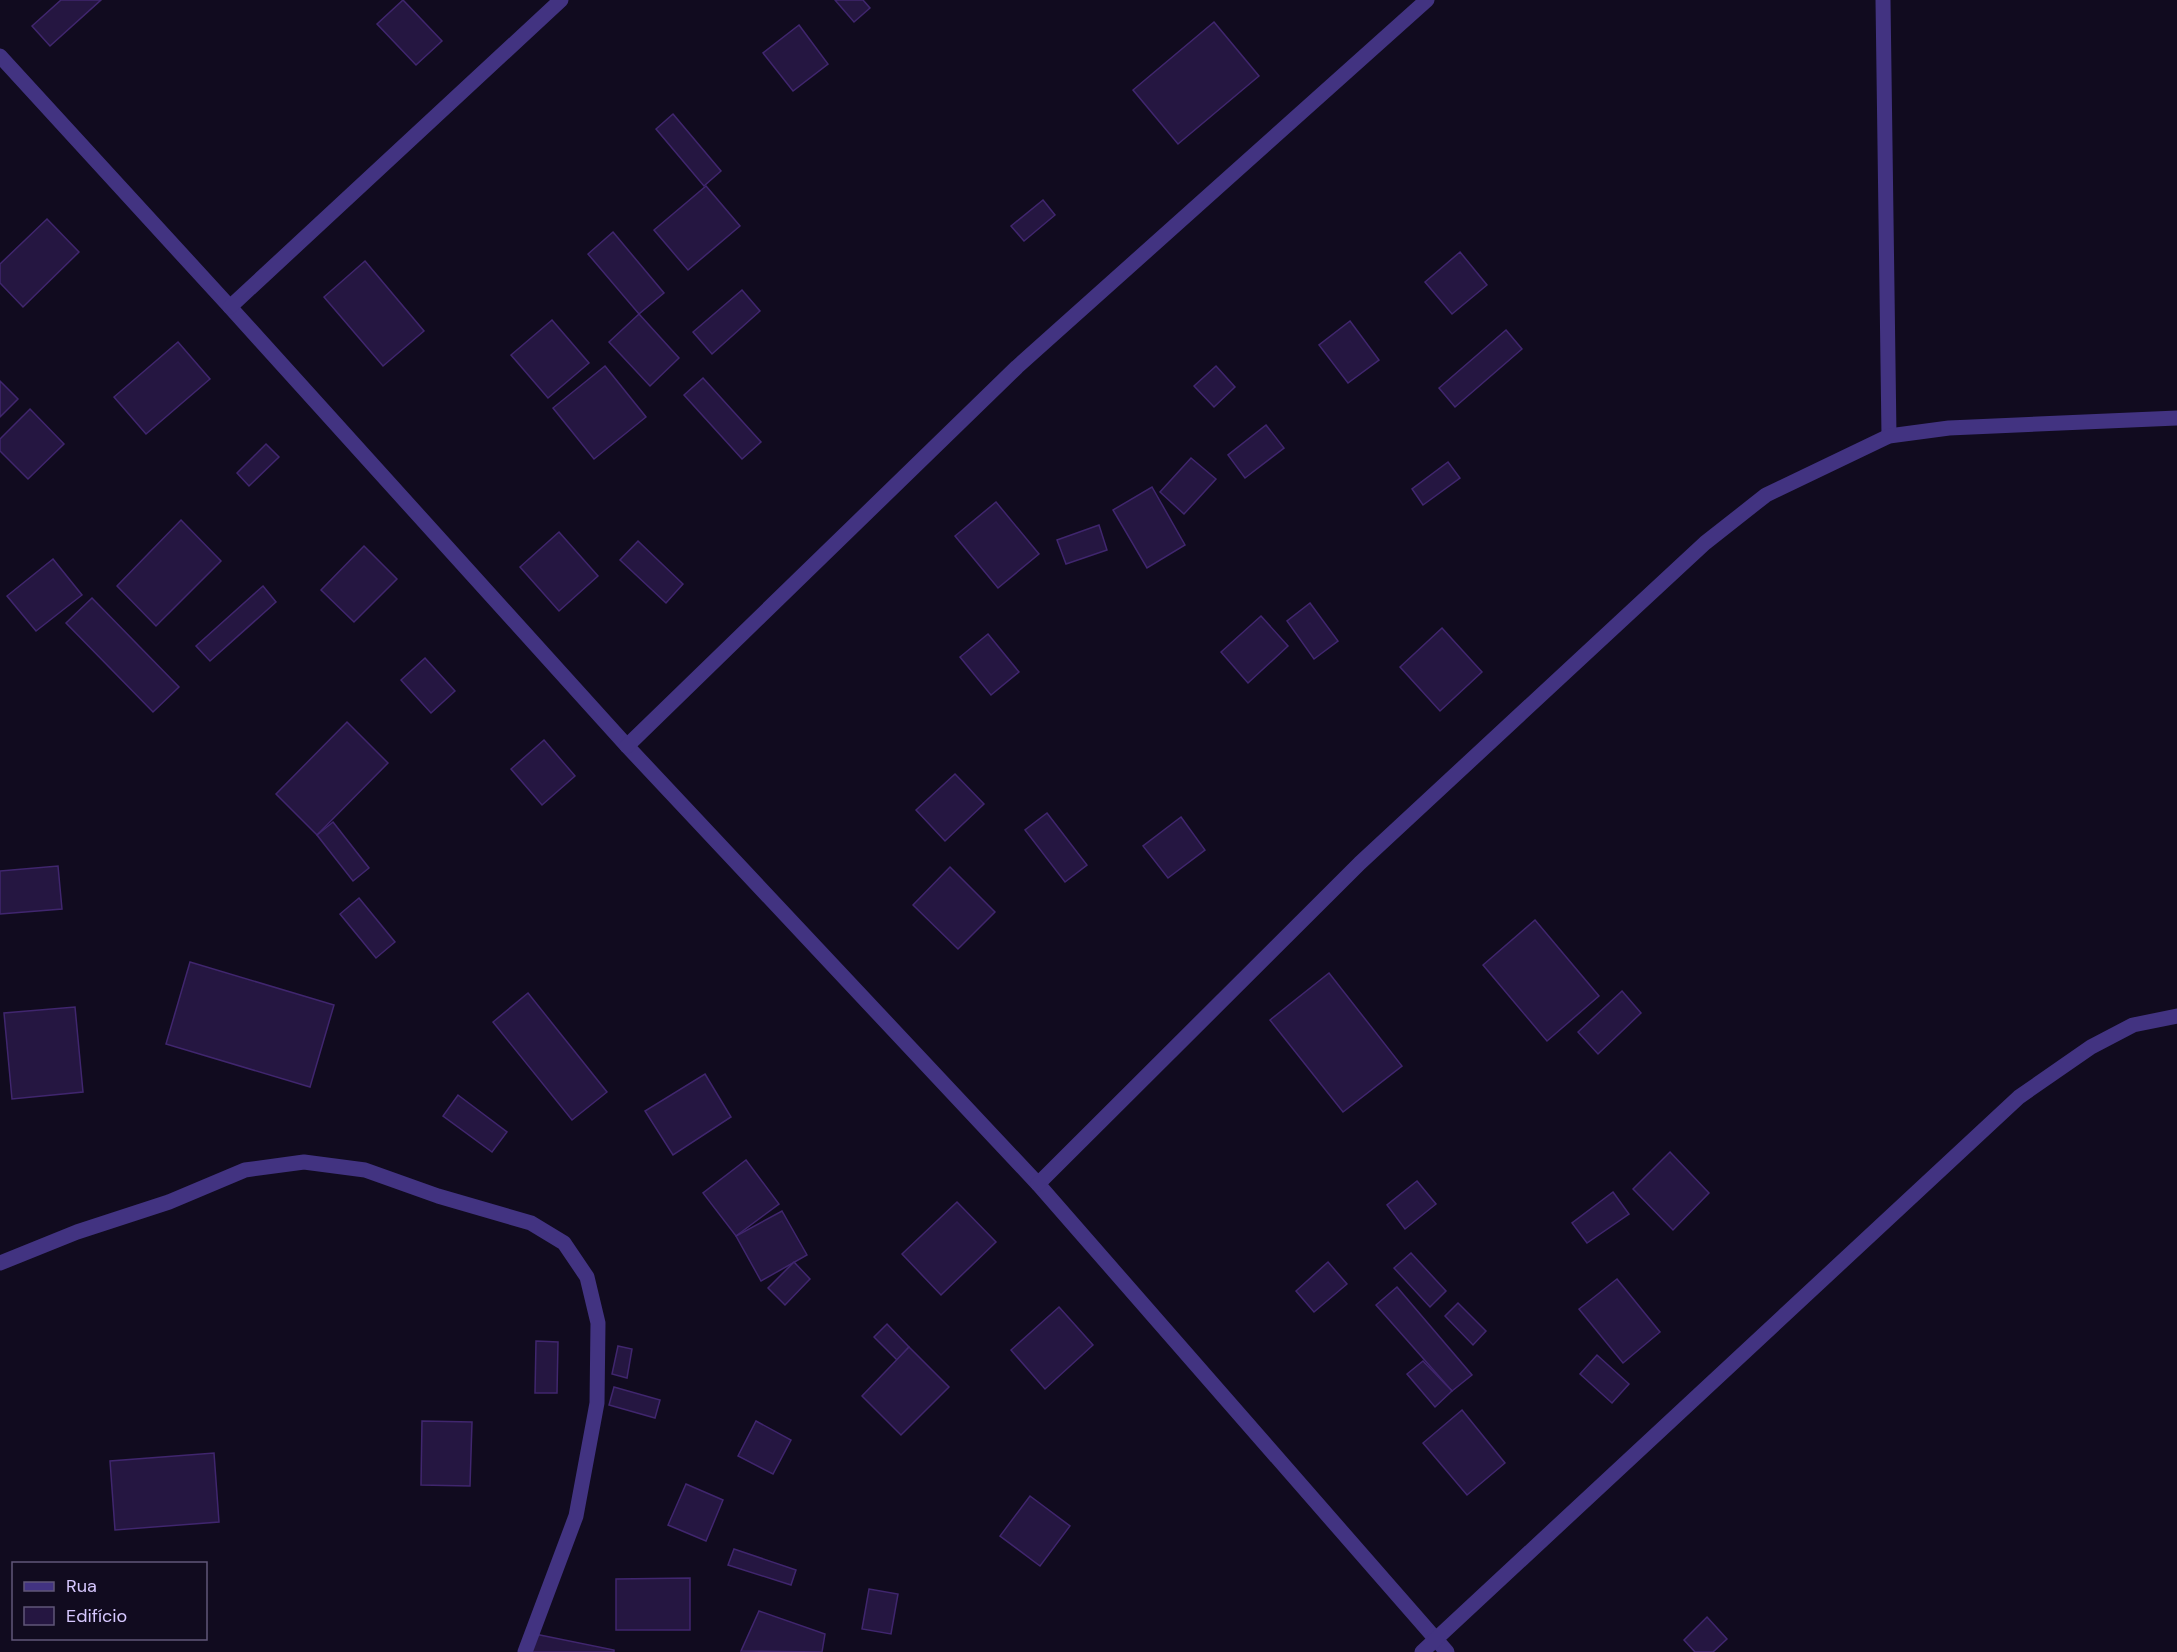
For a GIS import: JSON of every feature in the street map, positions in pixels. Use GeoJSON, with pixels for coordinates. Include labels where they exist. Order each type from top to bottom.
{"type":"FeatureCollection","features":[{"type":"Feature","properties":{"kind":"street"},"geometry":{"type":"LineString","coordinates":[[230,307],[561,0]]}},
{"type":"Feature","properties":{"kind":"street"},"geometry":{"type":"LineString","coordinates":[[627,746],[1017,367],[1427,0]]}},
{"type":"Feature","properties":{"kind":"street"},"geometry":{"type":"LineString","coordinates":[[1883,0],[1888,436]]}},
{"type":"Feature","properties":{"kind":"street"},"geometry":{"type":"LineString","coordinates":[[0,56],[627,746],[1038,1184],[1447,1652]]}},
{"type":"Feature","properties":{"kind":"street"},"geometry":{"type":"LineString","coordinates":[[1038,1184],[1360,864],[1705,543],[1766,495],[1888,436],[1949,428],[2177,418]]}},
{"type":"Feature","properties":{"kind":"street"},"geometry":{"type":"LineString","coordinates":[[1422,1652],[2019,1097],[2091,1047],[2133,1025],[2177,1016]]}},
{"type":"Feature","properties":{"kind":"street"},"geometry":{"type":"LineString","coordinates":[[0,1263],[77,1232],[169,1202],[245,1170],[304,1162],[365,1170],[438,1197],[531,1222],[564,1243],[588,1277],[598,1323],[597,1403],[576,1516],[525,1652]]}},
{"type":"Feature","properties":{"kind":"building"},"geometry":{"type":"Polygon","coordinates":[[[61,0],[101,0],[50,46],[32,26],[61,0]]]}},
{"type":"Feature","properties":{"kind":"building"},"geometry":{"type":"Polygon","coordinates":[[[403,0],[442,41],[416,65],[377,24],[403,0]]]}},
{"type":"Feature","properties":{"kind":"building"},"geometry":{"type":"Polygon","coordinates":[[[835,0],[863,0],[870,8],[854,22],[835,0]]]}},
{"type":"Feature","properties":{"kind":"building"},"geometry":{"type":"Polygon","coordinates":[[[1214,22],[1259,76],[1178,144],[1133,90],[1214,22]]]}},
{"type":"Feature","properties":{"kind":"building"},"geometry":{"type":"Polygon","coordinates":[[[799,25],[828,64],[793,91],[763,53],[799,25]]]}},
{"type":"Feature","properties":{"kind":"building"},"geometry":{"type":"Polygon","coordinates":[[[673,114],[721,171],[704,186],[656,129],[673,114]]]}},
{"type":"Feature","properties":{"kind":"building"},"geometry":{"type":"Polygon","coordinates":[[[706,186],[740,226],[688,270],[654,230],[706,186]]]}},
{"type":"Feature","properties":{"kind":"building"},"geometry":{"type":"Polygon","coordinates":[[[1043,200],[1055,215],[1024,241],[1011,226],[1043,200]]]}},
{"type":"Feature","properties":{"kind":"building"},"geometry":{"type":"Polygon","coordinates":[[[47,219],[79,252],[23,307],[0,283],[0,264],[47,219]]]}},
{"type":"Feature","properties":{"kind":"building"},"geometry":{"type":"Polygon","coordinates":[[[613,232],[664,293],[639,314],[588,254],[613,232]]]}},
{"type":"Feature","properties":{"kind":"building"},"geometry":{"type":"Polygon","coordinates":[[[1460,252],[1487,285],[1452,314],[1425,282],[1460,252]]]}},
{"type":"Feature","properties":{"kind":"building"},"geometry":{"type":"Polygon","coordinates":[[[365,261],[424,331],[383,366],[324,297],[365,261]]]}},
{"type":"Feature","properties":{"kind":"building"},"geometry":{"type":"Polygon","coordinates":[[[742,290],[760,311],[712,354],[693,332],[742,290]]]}},
{"type":"Feature","properties":{"kind":"building"},"geometry":{"type":"Polygon","coordinates":[[[639,314],[679,358],[650,386],[609,342],[639,314]]]}},
{"type":"Feature","properties":{"kind":"building"},"geometry":{"type":"Polygon","coordinates":[[[552,320],[589,363],[548,398],[511,355],[552,320]]]}},
{"type":"Feature","properties":{"kind":"building"},"geometry":{"type":"Polygon","coordinates":[[[1350,321],[1379,360],[1348,383],[1319,345],[1350,321]]]}},
{"type":"Feature","properties":{"kind":"building"},"geometry":{"type":"Polygon","coordinates":[[[1506,330],[1522,349],[1455,407],[1439,388],[1506,330]]]}},
{"type":"Feature","properties":{"kind":"building"},"geometry":{"type":"Polygon","coordinates":[[[178,342],[210,379],[146,434],[114,397],[178,342]]]}},
{"type":"Feature","properties":{"kind":"building"},"geometry":{"type":"Polygon","coordinates":[[[605,366],[646,417],[594,459],[553,408],[605,366]]]}},
{"type":"Feature","properties":{"kind":"building"},"geometry":{"type":"Polygon","coordinates":[[[1216,366],[1235,387],[1214,407],[1194,386],[1216,366]]]}},
{"type":"Feature","properties":{"kind":"building"},"geometry":{"type":"Polygon","coordinates":[[[703,378],[761,442],[742,459],[684,395],[703,378]]]}},
{"type":"Feature","properties":{"kind":"building"},"geometry":{"type":"Polygon","coordinates":[[[0,381],[18,399],[0,417],[0,381]]]}},
{"type":"Feature","properties":{"kind":"building"},"geometry":{"type":"Polygon","coordinates":[[[30,409],[64,444],[28,479],[0,451],[0,439],[30,409]]]}},
{"type":"Feature","properties":{"kind":"building"},"geometry":{"type":"Polygon","coordinates":[[[1266,425],[1284,448],[1245,478],[1228,455],[1266,425]]]}},
{"type":"Feature","properties":{"kind":"building"},"geometry":{"type":"Polygon","coordinates":[[[266,444],[279,457],[249,486],[237,473],[266,444]]]}},
{"type":"Feature","properties":{"kind":"building"},"geometry":{"type":"Polygon","coordinates":[[[1191,458],[1216,479],[1184,514],[1160,492],[1191,458]]]}},
{"type":"Feature","properties":{"kind":"building"},"geometry":{"type":"Polygon","coordinates":[[[1448,462],[1460,478],[1423,505],[1412,489],[1448,462]]]}},
{"type":"Feature","properties":{"kind":"building"},"geometry":{"type":"Polygon","coordinates":[[[1152,487],[1185,545],[1147,568],[1113,510],[1152,487]]]}},
{"type":"Feature","properties":{"kind":"building"},"geometry":{"type":"Polygon","coordinates":[[[996,502],[1039,554],[998,588],[955,536],[996,502]]]}},
{"type":"Feature","properties":{"kind":"building"},"geometry":{"type":"Polygon","coordinates":[[[181,520],[221,561],[156,626],[117,586],[181,520]]]}},
{"type":"Feature","properties":{"kind":"building"},"geometry":{"type":"Polygon","coordinates":[[[1099,525],[1107,550],[1066,564],[1057,540],[1099,525]]]}},
{"type":"Feature","properties":{"kind":"building"},"geometry":{"type":"Polygon","coordinates":[[[559,532],[598,576],[559,611],[520,567],[559,532]]]}},
{"type":"Feature","properties":{"kind":"building"},"geometry":{"type":"Polygon","coordinates":[[[638,541],[683,584],[666,603],[620,560],[638,541]]]}},
{"type":"Feature","properties":{"kind":"building"},"geometry":{"type":"Polygon","coordinates":[[[364,546],[397,579],[354,622],[321,590],[364,546]]]}},
{"type":"Feature","properties":{"kind":"building"},"geometry":{"type":"Polygon","coordinates":[[[53,559],[82,595],[36,631],[7,596],[53,559]]]}},
{"type":"Feature","properties":{"kind":"building"},"geometry":{"type":"Polygon","coordinates":[[[263,586],[276,602],[210,661],[196,646],[263,586]]]}},
{"type":"Feature","properties":{"kind":"building"},"geometry":{"type":"Polygon","coordinates":[[[92,598],[179,687],[153,712],[66,623],[92,598]]]}},
{"type":"Feature","properties":{"kind":"building"},"geometry":{"type":"Polygon","coordinates":[[[1310,603],[1338,641],[1314,659],[1287,621],[1310,603]]]}},
{"type":"Feature","properties":{"kind":"building"},"geometry":{"type":"Polygon","coordinates":[[[1261,616],[1288,646],[1248,683],[1221,652],[1261,616]]]}},
{"type":"Feature","properties":{"kind":"building"},"geometry":{"type":"Polygon","coordinates":[[[1442,628],[1482,672],[1440,711],[1400,667],[1442,628]]]}},
{"type":"Feature","properties":{"kind":"building"},"geometry":{"type":"Polygon","coordinates":[[[988,634],[1019,672],[991,695],[960,657],[988,634]]]}},
{"type":"Feature","properties":{"kind":"building"},"geometry":{"type":"Polygon","coordinates":[[[425,658],[455,691],[431,713],[401,680],[425,658]]]}},
{"type":"Feature","properties":{"kind":"building"},"geometry":{"type":"Polygon","coordinates":[[[347,722],[388,763],[317,835],[276,794],[347,722]]]}},
{"type":"Feature","properties":{"kind":"building"},"geometry":{"type":"Polygon","coordinates":[[[544,740],[575,776],[542,805],[511,769],[544,740]]]}},
{"type":"Feature","properties":{"kind":"building"},"geometry":{"type":"Polygon","coordinates":[[[955,774],[984,804],[945,841],[916,810],[955,774]]]}},
{"type":"Feature","properties":{"kind":"building"},"geometry":{"type":"Polygon","coordinates":[[[1047,813],[1087,865],[1065,882],[1025,830],[1047,813]]]}},
{"type":"Feature","properties":{"kind":"building"},"geometry":{"type":"Polygon","coordinates":[[[1181,817],[1205,850],[1168,878],[1143,846],[1181,817]]]}},
{"type":"Feature","properties":{"kind":"building"},"geometry":{"type":"Polygon","coordinates":[[[333,822],[369,868],[353,881],[317,835],[333,822]]]}},
{"type":"Feature","properties":{"kind":"building"},"geometry":{"type":"Polygon","coordinates":[[[58,866],[62,909],[0,914],[0,871],[58,866]]]}},
{"type":"Feature","properties":{"kind":"building"},"geometry":{"type":"Polygon","coordinates":[[[950,867],[995,912],[958,949],[913,905],[950,867]]]}},
{"type":"Feature","properties":{"kind":"building"},"geometry":{"type":"Polygon","coordinates":[[[359,898],[395,942],[376,958],[340,914],[359,898]]]}},
{"type":"Feature","properties":{"kind":"building"},"geometry":{"type":"Polygon","coordinates":[[[1535,920],[1599,996],[1547,1041],[1483,965],[1535,920]]]}},
{"type":"Feature","properties":{"kind":"building"},"geometry":{"type":"Polygon","coordinates":[[[190,962],[334,1005],[310,1087],[166,1044],[190,962]]]}},
{"type":"Feature","properties":{"kind":"building"},"geometry":{"type":"Polygon","coordinates":[[[1329,973],[1402,1066],[1343,1112],[1270,1020],[1329,973]]]}},
{"type":"Feature","properties":{"kind":"building"},"geometry":{"type":"Polygon","coordinates":[[[1622,991],[1641,1013],[1598,1054],[1578,1032],[1622,991]]]}},
{"type":"Feature","properties":{"kind":"building"},"geometry":{"type":"Polygon","coordinates":[[[528,993],[607,1092],[572,1120],[493,1022],[528,993]]]}},
{"type":"Feature","properties":{"kind":"building"},"geometry":{"type":"Polygon","coordinates":[[[75,1007],[83,1092],[12,1099],[4,1013],[75,1007]]]}},
{"type":"Feature","properties":{"kind":"building"},"geometry":{"type":"Polygon","coordinates":[[[705,1074],[731,1117],[673,1155],[645,1111],[705,1074]]]}},
{"type":"Feature","properties":{"kind":"building"},"geometry":{"type":"Polygon","coordinates":[[[458,1095],[507,1132],[492,1152],[443,1116],[458,1095]]]}},
{"type":"Feature","properties":{"kind":"building"},"geometry":{"type":"Polygon","coordinates":[[[1670,1152],[1709,1193],[1673,1230],[1633,1189],[1670,1152]]]}},
{"type":"Feature","properties":{"kind":"building"},"geometry":{"type":"Polygon","coordinates":[[[746,1160],[779,1204],[736,1236],[703,1193],[746,1160]]]}},
{"type":"Feature","properties":{"kind":"building"},"geometry":{"type":"Polygon","coordinates":[[[1417,1181],[1436,1204],[1405,1229],[1387,1205],[1417,1181]]]}},
{"type":"Feature","properties":{"kind":"building"},"geometry":{"type":"Polygon","coordinates":[[[1613,1192],[1629,1214],[1587,1243],[1572,1223],[1613,1192]]]}},
{"type":"Feature","properties":{"kind":"building"},"geometry":{"type":"Polygon","coordinates":[[[957,1202],[996,1242],[941,1295],[902,1254],[957,1202]]]}},
{"type":"Feature","properties":{"kind":"building"},"geometry":{"type":"Polygon","coordinates":[[[782,1211],[807,1255],[761,1281],[736,1236],[782,1211]]]}},
{"type":"Feature","properties":{"kind":"building"},"geometry":{"type":"Polygon","coordinates":[[[1411,1253],[1446,1291],[1430,1307],[1394,1268],[1411,1253]]]}},
{"type":"Feature","properties":{"kind":"building"},"geometry":{"type":"Polygon","coordinates":[[[794,1262],[810,1279],[785,1305],[768,1288],[794,1262]]]}},
{"type":"Feature","properties":{"kind":"building"},"geometry":{"type":"Polygon","coordinates":[[[1328,1262],[1347,1284],[1314,1312],[1296,1291],[1328,1262]]]}},
{"type":"Feature","properties":{"kind":"building"},"geometry":{"type":"Polygon","coordinates":[[[1617,1279],[1660,1332],[1623,1363],[1579,1309],[1617,1279]]]}},
{"type":"Feature","properties":{"kind":"building"},"geometry":{"type":"Polygon","coordinates":[[[1397,1287],[1472,1375],[1452,1391],[1376,1305],[1397,1287]]]}},
{"type":"Feature","properties":{"kind":"building"},"geometry":{"type":"Polygon","coordinates":[[[1458,1303],[1486,1331],[1473,1345],[1445,1316],[1458,1303]]]}},
{"type":"Feature","properties":{"kind":"building"},"geometry":{"type":"Polygon","coordinates":[[[1059,1307],[1093,1345],[1045,1389],[1011,1350],[1059,1307]]]}},
{"type":"Feature","properties":{"kind":"building"},"geometry":{"type":"Polygon","coordinates":[[[887,1324],[909,1347],[897,1360],[874,1337],[887,1324]]]}},
{"type":"Feature","properties":{"kind":"building"},"geometry":{"type":"Polygon","coordinates":[[[536,1341],[558,1342],[557,1393],[535,1393],[536,1341]]]}},
{"type":"Feature","properties":{"kind":"building"},"geometry":{"type":"Polygon","coordinates":[[[618,1346],[632,1349],[627,1378],[612,1374],[618,1346]]]}},
{"type":"Feature","properties":{"kind":"building"},"geometry":{"type":"Polygon","coordinates":[[[909,1347],[949,1387],[901,1435],[862,1396],[909,1347]]]}},
{"type":"Feature","properties":{"kind":"building"},"geometry":{"type":"Polygon","coordinates":[[[1597,1355],[1629,1384],[1612,1403],[1580,1374],[1597,1355]]]}},
{"type":"Feature","properties":{"kind":"building"},"geometry":{"type":"Polygon","coordinates":[[[1423,1361],[1452,1391],[1435,1407],[1407,1374],[1423,1361]]]}},
{"type":"Feature","properties":{"kind":"building"},"geometry":{"type":"Polygon","coordinates":[[[614,1387],[660,1400],[655,1418],[609,1405],[614,1387]]]}},
{"type":"Feature","properties":{"kind":"building"},"geometry":{"type":"Polygon","coordinates":[[[1462,1410],[1505,1463],[1467,1495],[1423,1443],[1462,1410]]]}},
{"type":"Feature","properties":{"kind":"building"},"geometry":{"type":"Polygon","coordinates":[[[422,1421],[472,1422],[470,1486],[421,1485],[422,1421]]]}},
{"type":"Feature","properties":{"kind":"building"},"geometry":{"type":"Polygon","coordinates":[[[756,1421],[791,1440],[773,1474],[738,1456],[756,1421]]]}},
{"type":"Feature","properties":{"kind":"building"},"geometry":{"type":"Polygon","coordinates":[[[214,1453],[219,1522],[115,1530],[110,1461],[214,1453]]]}},
{"type":"Feature","properties":{"kind":"building"},"geometry":{"type":"Polygon","coordinates":[[[686,1484],[723,1500],[706,1541],[668,1525],[686,1484]]]}},
{"type":"Feature","properties":{"kind":"building"},"geometry":{"type":"Polygon","coordinates":[[[1030,1496],[1070,1526],[1040,1566],[1000,1536],[1030,1496]]]}},
{"type":"Feature","properties":{"kind":"building"},"geometry":{"type":"Polygon","coordinates":[[[734,1549],[796,1570],[791,1585],[728,1565],[734,1549]]]}},
{"type":"Feature","properties":{"kind":"building"},"geometry":{"type":"Polygon","coordinates":[[[690,1578],[690,1630],[616,1630],[616,1579],[690,1578]]]}},
{"type":"Feature","properties":{"kind":"building"},"geometry":{"type":"Polygon","coordinates":[[[869,1589],[898,1594],[891,1634],[862,1629],[869,1589]]]}},
{"type":"Feature","properties":{"kind":"building"},"geometry":{"type":"Polygon","coordinates":[[[759,1611],[825,1634],[822,1652],[741,1651],[759,1611]]]}},
{"type":"Feature","properties":{"kind":"building"},"geometry":{"type":"Polygon","coordinates":[[[1707,1617],[1727,1639],[1713,1652],[1695,1652],[1684,1640],[1707,1617]]]}},
{"type":"Feature","properties":{"kind":"building"},"geometry":{"type":"Polygon","coordinates":[[[535,1634],[614,1650],[614,1652],[531,1652],[535,1634]]]}}]}
